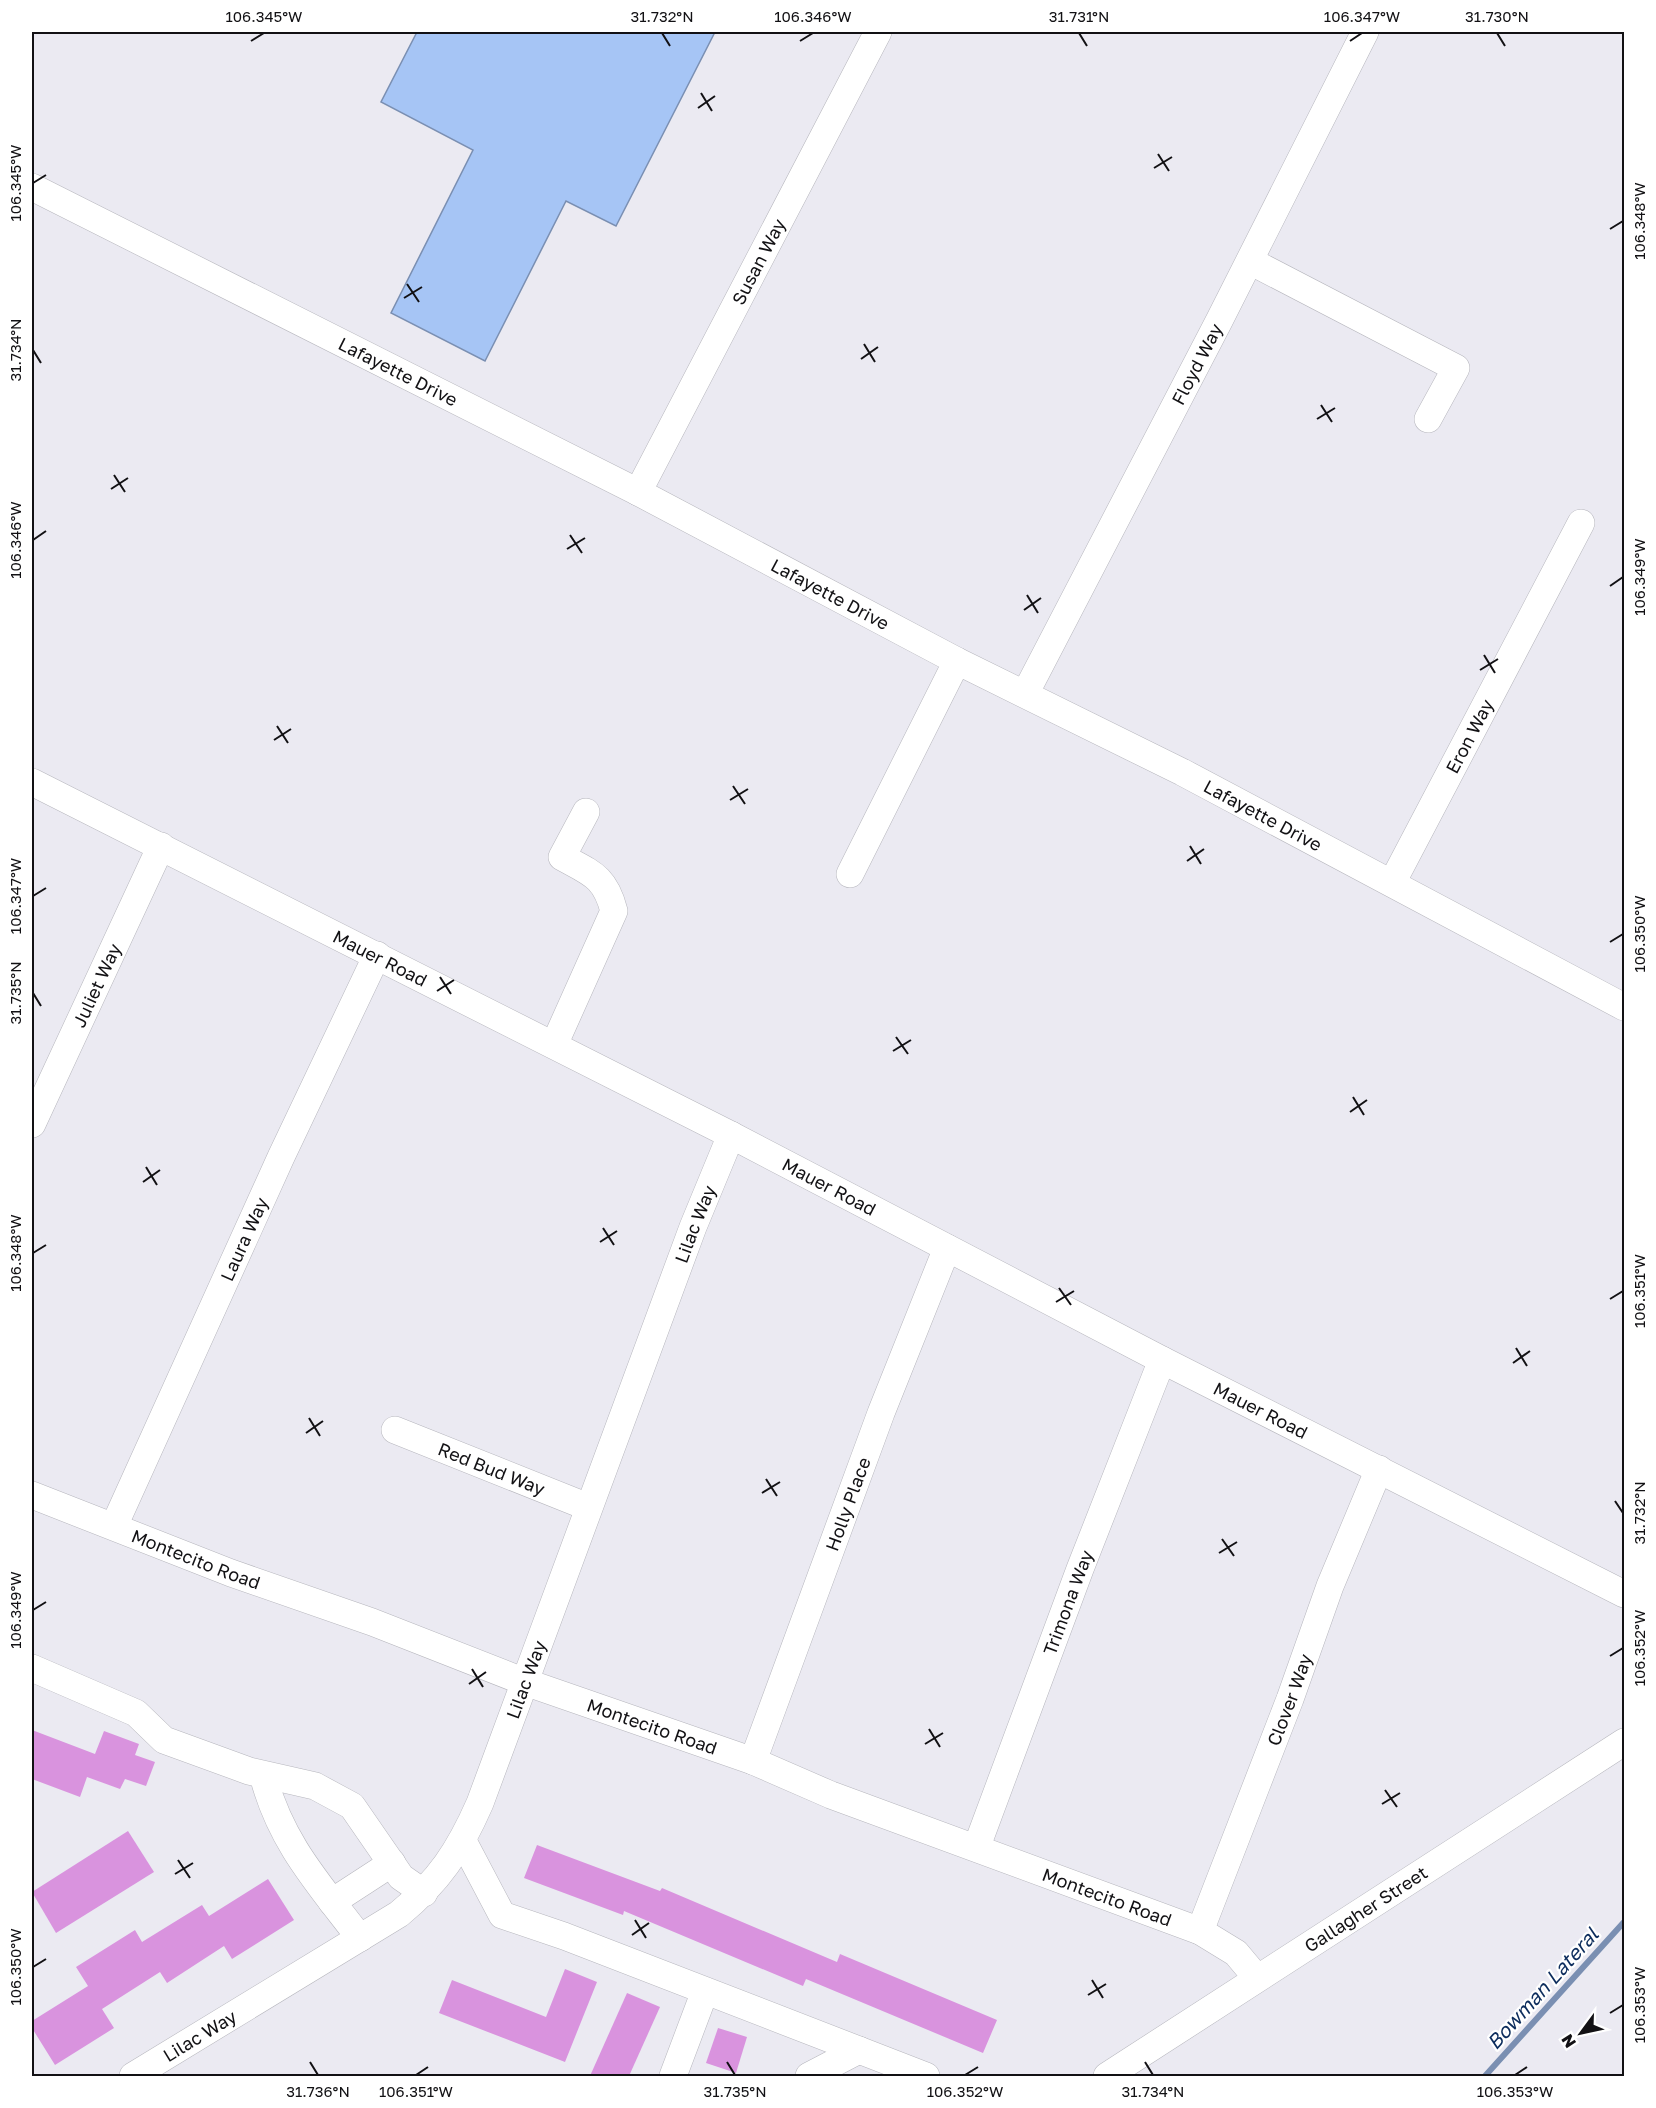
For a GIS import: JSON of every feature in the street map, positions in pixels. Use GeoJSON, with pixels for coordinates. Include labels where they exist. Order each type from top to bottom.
{"type":"FeatureCollection","features":[{"type":"Feature","properties":{"kind":"street","name":"Susan Way"},"geometry":{"type":"LineString","coordinates":[[638,492],[878,32]]}},
{"type":"Feature","properties":{"kind":"street","name":"Floyd Way"},"geometry":{"type":"LineString","coordinates":[[1025,694],[1250,261],[1365,32]]}},
{"type":"Feature","properties":{"kind":"street","name":"Lafayette Drive"},"geometry":{"type":"LineString","coordinates":[[32,187],[638,492],[957,661],[1182,772],[1624,1007]]}},
{"type":"Feature","properties":{"kind":"street"},"geometry":{"type":"LineString","coordinates":[[1250,261],[1456,368],[1428,419]]}},
{"type":"Feature","properties":{"kind":"street","name":"Eron Way"},"geometry":{"type":"LineString","coordinates":[[1392,883],[1581,523]]}},
{"type":"Feature","properties":{"kind":"street"},"geometry":{"type":"LineString","coordinates":[[850,874],[957,661]]}},
{"type":"Feature","properties":{"kind":"street","name":"Mauer Road"},"geometry":{"type":"LineString","coordinates":[[32,782],[731,1135],[1162,1360],[1624,1594]]}},
{"type":"Feature","properties":{"kind":"street"},"geometry":{"type":"LineString","coordinates":[[554,1045],[614,911],[609,891],[599,877],[562,857],[586,812]]}},
{"type":"Feature","properties":{"kind":"street","name":"Juliet Way"},"geometry":{"type":"LineString","coordinates":[[32,1124],[161,846]]}},
{"type":"Feature","properties":{"kind":"street","name":"Laura Way"},"geometry":{"type":"LineString","coordinates":[[114,1526],[281,1157],[377,955]]}},
{"type":"Feature","properties":{"kind":"street","name":"Lilac Way"},"geometry":{"type":"LineString","coordinates":[[133,2076],[399,1914],[424,1893],[445,1869],[463,1841],[480,1803],[693,1227],[731,1135]]}},
{"type":"Feature","properties":{"kind":"street","name":"Holly Place"},"geometry":{"type":"LineString","coordinates":[[753,1761],[873,1435],[947,1248]]}},
{"type":"Feature","properties":{"kind":"street","name":"Trimona Way"},"geometry":{"type":"LineString","coordinates":[[977,1846],[1080,1569],[1162,1360]]}},
{"type":"Feature","properties":{"kind":"street","name":"Red Bud Way"},"geometry":{"type":"LineString","coordinates":[[395,1430],[588,1508]]}},
{"type":"Feature","properties":{"kind":"street","name":"Clover Way"},"geometry":{"type":"LineString","coordinates":[[1200,1931],[1290,1699],[1330,1586],[1378,1469]]}},
{"type":"Feature","properties":{"kind":"street","name":"Montecito Road"},"geometry":{"type":"LineString","coordinates":[[32,1495],[231,1573],[372,1622],[525,1682],[753,1761],[831,1795],[977,1846],[1200,1931],[1236,1953],[1257,1978]]}},
{"type":"Feature","properties":{"kind":"street"},"geometry":{"type":"LineString","coordinates":[[32,1668],[136,1713],[164,1740],[263,1774],[315,1786],[352,1806],[401,1877],[424,1893]]}},
{"type":"Feature","properties":{"kind":"street","name":"Gallagher Street"},"geometry":{"type":"LineString","coordinates":[[1107,2076],[1624,1742]]}},
{"type":"Feature","properties":{"kind":"street"},"geometry":{"type":"LineString","coordinates":[[263,1774],[271,1806],[301,1862],[360,1938]]}},
{"type":"Feature","properties":{"kind":"street"},"geometry":{"type":"LineString","coordinates":[[463,1841],[502,1916],[926,2076]]}},
{"type":"Feature","properties":{"kind":"street"},"geometry":{"type":"LineString","coordinates":[[332,1902],[392,1863]]}},
{"type":"Feature","properties":{"kind":"street"},"geometry":{"type":"LineString","coordinates":[[673,2076],[705,1991]]}},
{"type":"Feature","properties":{"kind":"street"},"geometry":{"type":"LineString","coordinates":[[809,2076],[859,2050]]}},
{"type":"Feature","properties":{"kind":"water"},"geometry":{"type":"Polygon","coordinates":[[[417,32],[715,32],[616,226],[566,201],[485,361],[391,313],[473,150],[381,102],[417,32]]]}},
{"type":"Feature","properties":{"kind":"building"},"geometry":{"type":"Polygon","coordinates":[[[32,1730],[95,1754],[104,1731],[139,1744],[135,1755],[155,1762],[146,1786],[125,1779],[120,1789],[87,1777],[80,1797],[32,1779],[32,1730]]]}},
{"type":"Feature","properties":{"kind":"building"},"geometry":{"type":"Polygon","coordinates":[[[128,1831],[154,1872],[56,1933],[32,1892],[128,1831]]]}},
{"type":"Feature","properties":{"kind":"building"},"geometry":{"type":"Polygon","coordinates":[[[537,1845],[660,1891],[662,1888],[837,1962],[840,1954],[997,2020],[983,2053],[806,1979],[803,1986],[624,1911],[623,1915],[524,1878],[537,1845]]]}},
{"type":"Feature","properties":{"kind":"building"},"geometry":{"type":"Polygon","coordinates":[[[268,1879],[294,1920],[232,1959],[224,1946],[167,1983],[160,1972],[102,2009],[114,2028],[55,2065],[32,2028],[32,2021],[88,1986],[76,1967],[135,1930],[142,1942],[202,1905],[209,1916],[268,1879]]]}},
{"type":"Feature","properties":{"kind":"building"},"geometry":{"type":"Polygon","coordinates":[[[565,1969],[597,1982],[565,2062],[439,2013],[452,1980],[546,2017],[565,1969]]]}},
{"type":"Feature","properties":{"kind":"building"},"geometry":{"type":"Polygon","coordinates":[[[627,1993],[660,2007],[629,2076],[590,2076],[627,1993]]]}},
{"type":"Feature","properties":{"kind":"building"},"geometry":{"type":"Polygon","coordinates":[[[718,2028],[747,2037],[736,2073],[706,2063],[718,2028]]]}},
{"type":"Feature","properties":{"kind":"waterway","name":"Bowman Lateral"},"geometry":{"type":"LineString","coordinates":[[1485,2076],[1624,1922]]}}]}
